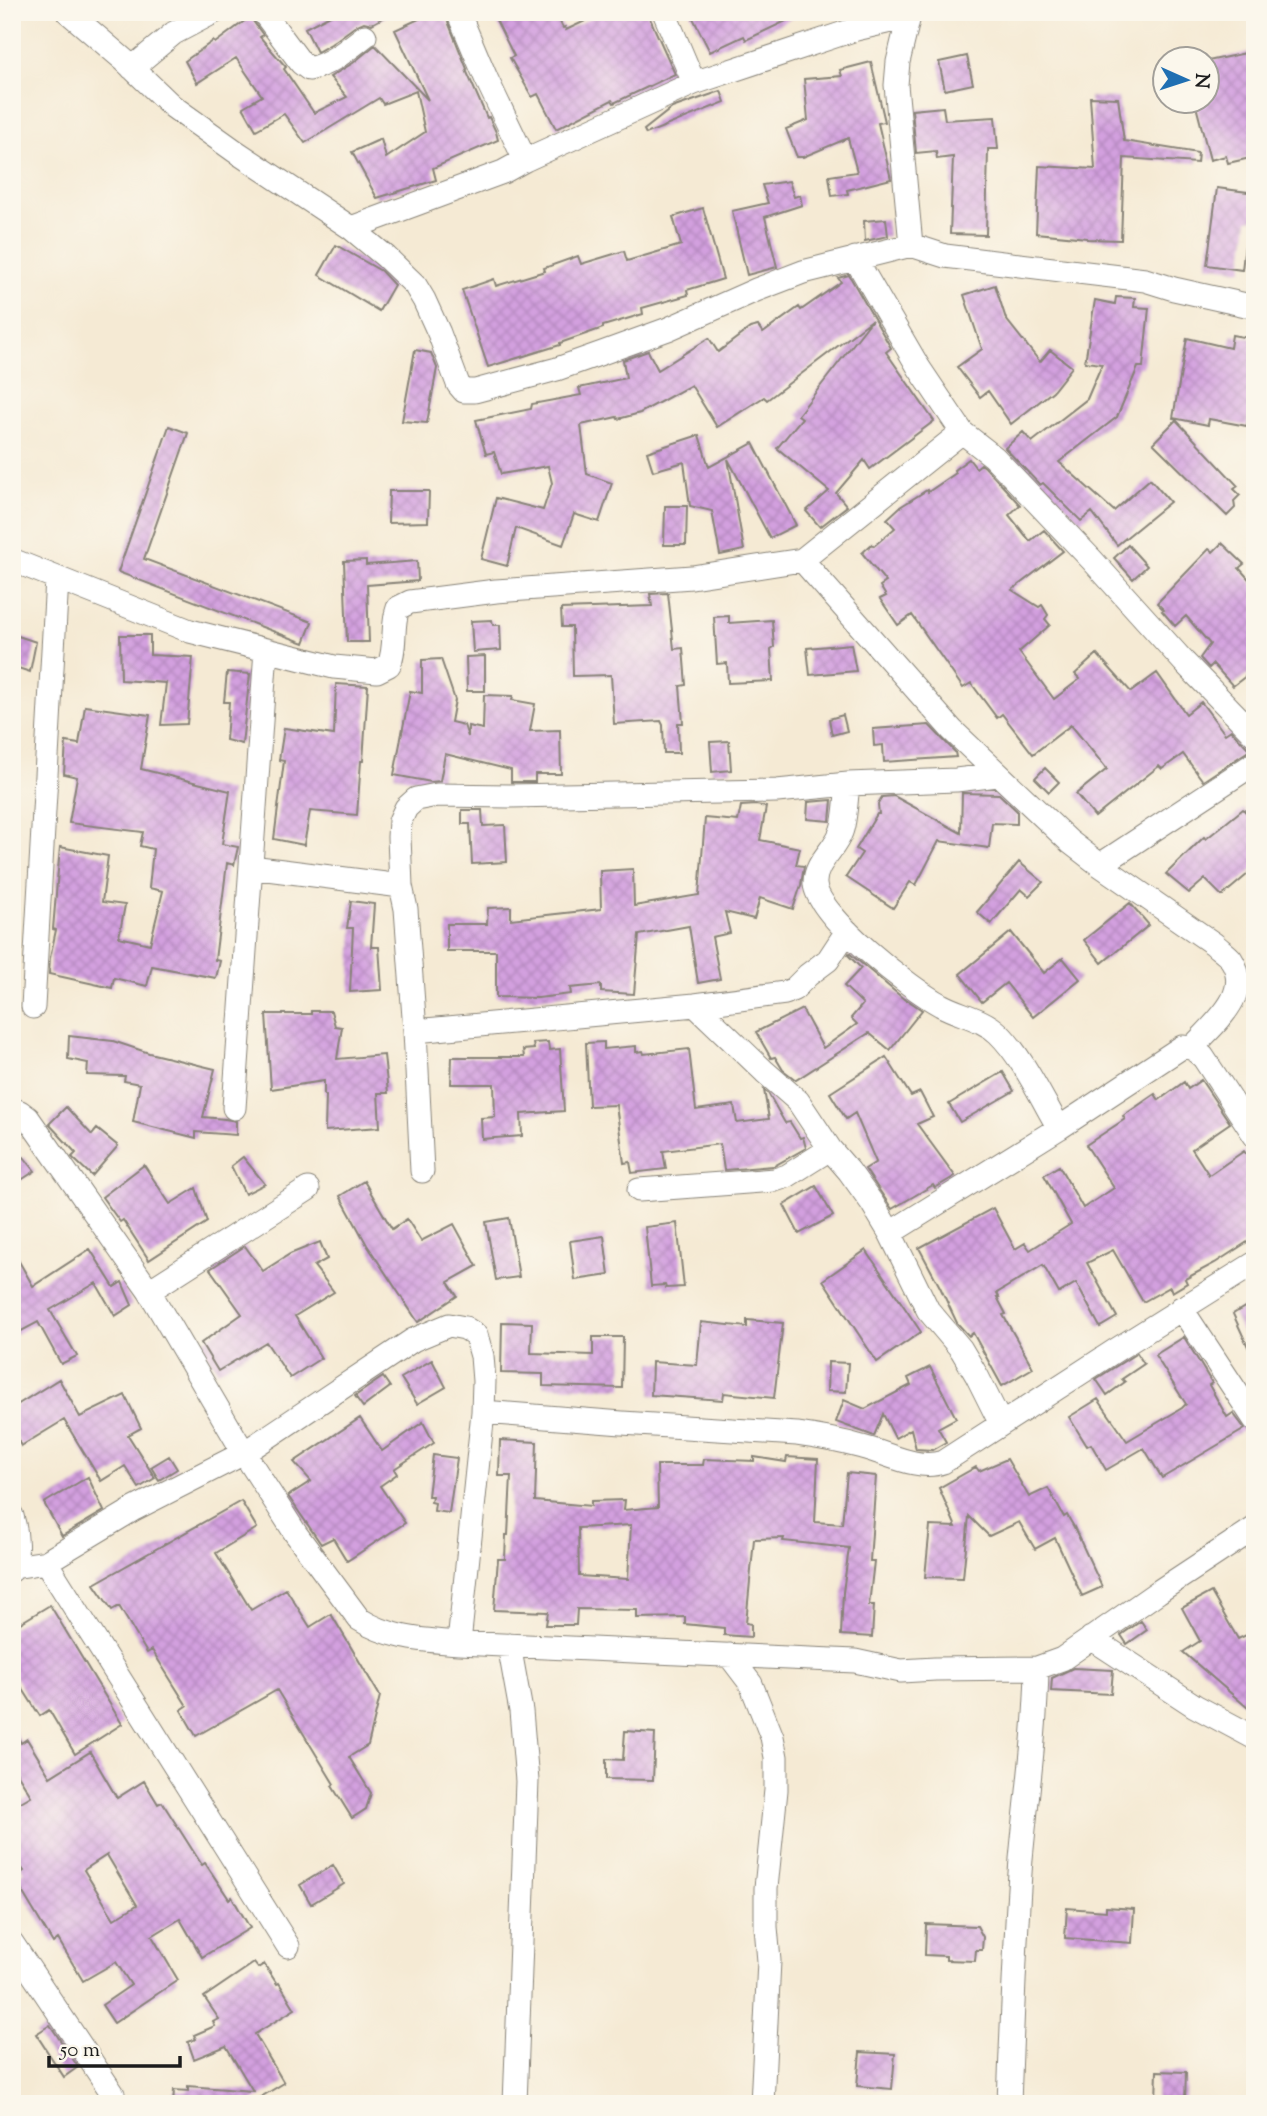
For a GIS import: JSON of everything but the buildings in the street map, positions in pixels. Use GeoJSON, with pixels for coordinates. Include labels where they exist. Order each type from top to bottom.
{"type":"FeatureCollection","features":[{"type":"Feature","properties":{"kind":"street"},"geometry":{"type":"LineString","coordinates":[[68,12],[172,106],[351,228],[415,285],[439,333],[458,384],[464,391],[475,391],[557,369],[668,329],[803,272],[911,245],[945,256],[1145,280],[1255,307]]}},
{"type":"Feature","properties":{"kind":"street"},"geometry":{"type":"LineString","coordinates":[[132,68],[174,33],[214,12]]}},
{"type":"Feature","properties":{"kind":"street"},"geometry":{"type":"LineString","coordinates":[[263,12],[301,63],[309,69],[333,61],[365,36]]}},
{"type":"Feature","properties":{"kind":"street"},"geometry":{"type":"LineString","coordinates":[[458,12],[525,160]]}},
{"type":"Feature","properties":{"kind":"street"},"geometry":{"type":"LineString","coordinates":[[664,12],[694,83]]}},
{"type":"Feature","properties":{"kind":"street"},"geometry":{"type":"LineString","coordinates":[[351,228],[503,172],[694,83],[909,14],[898,62],[896,85],[911,245]]}},
{"type":"Feature","properties":{"kind":"street"},"geometry":{"type":"LineString","coordinates":[[855,258],[919,368],[962,432],[994,457],[1255,735]]}},
{"type":"Feature","properties":{"kind":"street"},"geometry":{"type":"LineString","coordinates":[[12,560],[190,631],[334,667],[377,671],[389,665],[393,654],[394,618],[398,608],[410,602],[496,591],[692,577],[802,560],[962,432]]}},
{"type":"Feature","properties":{"kind":"street"},"geometry":{"type":"LineString","coordinates":[[802,560],[952,730],[1070,842],[1214,944],[1231,959],[1238,976],[1237,992],[1231,1004],[1192,1048]]}},
{"type":"Feature","properties":{"kind":"street"},"geometry":{"type":"LineString","coordinates":[[33,1007],[57,579]]}},
{"type":"Feature","properties":{"kind":"street"},"geometry":{"type":"LineString","coordinates":[[234,1108],[266,650]]}},
{"type":"Feature","properties":{"kind":"street"},"geometry":{"type":"LineString","coordinates":[[1100,865],[1255,763]]}},
{"type":"Feature","properties":{"kind":"street"},"geometry":{"type":"LineString","coordinates":[[422,1171],[415,1031],[406,909],[401,886],[400,821],[406,808],[416,799],[436,795],[777,791],[998,775]]}},
{"type":"Feature","properties":{"kind":"street"},"geometry":{"type":"LineString","coordinates":[[848,784],[842,832],[823,860],[815,881],[817,891],[847,931],[900,979],[943,1006],[978,1020],[996,1031],[1011,1047],[1059,1128]]}},
{"type":"Feature","properties":{"kind":"street"},"geometry":{"type":"LineString","coordinates":[[251,867],[401,886]]}},
{"type":"Feature","properties":{"kind":"street"},"geometry":{"type":"LineString","coordinates":[[415,1031],[695,1005],[785,993],[794,989],[828,960],[847,931]]}},
{"type":"Feature","properties":{"kind":"street"},"geometry":{"type":"LineString","coordinates":[[695,1005],[798,1101],[890,1233],[928,1310],[961,1349],[1001,1424]]}},
{"type":"Feature","properties":{"kind":"street"},"geometry":{"type":"LineString","coordinates":[[890,1233],[1059,1128],[1182,1047],[1192,1048],[1203,1057],[1255,1136]]}},
{"type":"Feature","properties":{"kind":"street"},"geometry":{"type":"LineString","coordinates":[[12,1109],[28,1118],[149,1292],[244,1453],[296,1534],[359,1619],[373,1628],[398,1637],[459,1643],[855,1661],[901,1671],[1037,1668],[1062,1659],[1255,1528]]}},
{"type":"Feature","properties":{"kind":"street"},"geometry":{"type":"LineString","coordinates":[[639,1190],[775,1180],[787,1176],[830,1149]]}},
{"type":"Feature","properties":{"kind":"street"},"geometry":{"type":"LineString","coordinates":[[149,1292],[308,1189]]}},
{"type":"Feature","properties":{"kind":"street"},"geometry":{"type":"LineString","coordinates":[[483,1412],[824,1437],[919,1464],[935,1465],[1255,1263]]}},
{"type":"Feature","properties":{"kind":"street"},"geometry":{"type":"LineString","coordinates":[[1181,1308],[1255,1420]]}},
{"type":"Feature","properties":{"kind":"street"},"geometry":{"type":"LineString","coordinates":[[12,1516],[16,1529],[13,1569],[47,1562],[134,1509],[244,1453],[413,1340],[449,1325],[466,1328],[476,1335],[482,1356],[484,1381],[459,1643]]}},
{"type":"Feature","properties":{"kind":"street"},"geometry":{"type":"LineString","coordinates":[[47,1562],[288,1945]]}},
{"type":"Feature","properties":{"kind":"street"},"geometry":{"type":"LineString","coordinates":[[1091,1637],[1195,1706],[1255,1738]]}},
{"type":"Feature","properties":{"kind":"street"},"geometry":{"type":"LineString","coordinates":[[509,1645],[521,1712],[527,1781],[515,2104]]}},
{"type":"Feature","properties":{"kind":"street"},"geometry":{"type":"LineString","coordinates":[[729,1655],[751,1684],[772,1737],[776,1757],[776,1790],[766,1888],[769,1961],[762,2104]]}},
{"type":"Feature","properties":{"kind":"street"},"geometry":{"type":"LineString","coordinates":[[1009,2104],[1021,1858],[1035,1729],[1037,1668]]}},
{"type":"Feature","properties":{"kind":"street"},"geometry":{"type":"LineString","coordinates":[[12,1943],[113,2094],[108,2104]]}}]}
